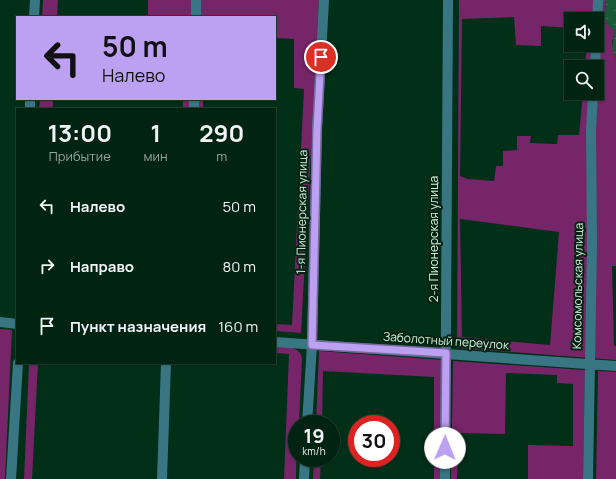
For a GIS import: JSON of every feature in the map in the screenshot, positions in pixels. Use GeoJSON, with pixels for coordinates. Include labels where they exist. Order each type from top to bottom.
{"type":"FeatureCollection","features":[{"type":"Feature","properties":{"kind":"street"},"geometry":{"type":"LineString","coordinates":[[34,16],[35,0]]}},
{"type":"Feature","properties":{"kind":"street"},"geometry":{"type":"LineString","coordinates":[[196,0],[196,16]]}},
{"type":"Feature","properties":{"kind":"street","name":"1-я Пионерская улица"},"geometry":{"type":"LineString","coordinates":[[308,415],[312,345],[317,129],[324,0]]}},
{"type":"Feature","properties":{"kind":"street","name":"2-я Пионерская улица"},"geometry":{"type":"LineString","coordinates":[[445,479],[448,0]]}},
{"type":"Feature","properties":{"kind":"street"},"geometry":{"type":"LineString","coordinates":[[598,0],[598,12]]}},
{"type":"Feature","properties":{"kind":"street","name":"Комсомольская улица"},"geometry":{"type":"LineString","coordinates":[[588,479],[594,100]]}},
{"type":"Feature","properties":{"kind":"street"},"geometry":{"type":"LineString","coordinates":[[0,322],[16,324]]}},
{"type":"Feature","properties":{"kind":"street","name":"Заболотный переулок"},"geometry":{"type":"LineString","coordinates":[[276,342],[616,366]]}},
{"type":"Feature","properties":{"kind":"street"},"geometry":{"type":"LineString","coordinates":[[11,479],[18,364]]}},
{"type":"Feature","properties":{"kind":"street"},"geometry":{"type":"LineString","coordinates":[[162,479],[166,364]]}},
{"type":"Feature","properties":{"kind":"street"},"geometry":{"type":"LineString","coordinates":[[304,479],[305,467]]}},
{"type":"Feature","properties":{"kind":"shaded area"},"geometry":{"type":"Polygon","coordinates":[[[43,0],[58,0],[57,16],[42,16],[43,0]]]}},
{"type":"Feature","properties":{"kind":"shaded area"},"geometry":{"type":"Polygon","coordinates":[[[148,0],[319,0],[301,333],[276,331],[276,324],[292,325],[304,89],[294,88],[294,39],[276,38],[276,16],[148,16],[148,0]]]}},
{"type":"Feature","properties":{"kind":"shaded area"},"geometry":{"type":"Polygon","coordinates":[[[459,0],[606,0],[605,10],[615,31],[612,42],[614,55],[616,58],[616,266],[612,266],[614,346],[616,346],[616,360],[457,348],[459,0]],[[564,12],[564,28],[541,26],[541,46],[516,45],[514,17],[462,19],[460,176],[468,179],[494,181],[496,166],[503,166],[503,151],[517,150],[517,136],[531,136],[530,143],[557,144],[558,135],[579,135],[582,100],[604,100],[604,60],[586,60],[586,52],[604,52],[604,12],[564,12]],[[460,219],[462,337],[550,345],[559,232],[460,219]]]}},
{"type":"Feature","properties":{"kind":"shaded area"},"geometry":{"type":"Polygon","coordinates":[[[40,100],[53,100],[53,108],[39,108],[40,100]]]}},
{"type":"Feature","properties":{"kind":"shaded area"},"geometry":{"type":"Polygon","coordinates":[[[183,100],[203,100],[203,108],[183,108],[183,100]]]}},
{"type":"Feature","properties":{"kind":"shaded area"},"geometry":{"type":"Polygon","coordinates":[[[0,329],[12,330],[5,479],[0,479],[0,329]]]}},
{"type":"Feature","properties":{"kind":"shaded area"},"geometry":{"type":"Polygon","coordinates":[[[276,347],[288,347],[295,349],[302,358],[299,415],[288,415],[288,467],[296,467],[296,479],[284,479],[289,354],[276,353],[276,347]]]}},
{"type":"Feature","properties":{"kind":"shaded area"},"geometry":{"type":"Polygon","coordinates":[[[319,351],[443,360],[440,479],[434,479],[434,377],[323,371],[322,415],[316,415],[319,351]]]}},
{"type":"Feature","properties":{"kind":"shaded area"},"geometry":{"type":"Polygon","coordinates":[[[453,361],[585,370],[583,479],[528,479],[528,445],[573,446],[573,384],[557,383],[557,375],[506,373],[505,434],[459,433],[457,479],[451,479],[453,361]]]}},
{"type":"Feature","properties":{"kind":"shaded area"},"geometry":{"type":"Polygon","coordinates":[[[29,364],[38,364],[32,479],[24,479],[29,364]]]}},
{"type":"Feature","properties":{"kind":"shaded area"},"geometry":{"type":"Polygon","coordinates":[[[598,371],[616,372],[616,479],[596,479],[598,371]]]}},
{"type":"Feature","properties":{"kind":"shaded area"},"geometry":{"type":"Polygon","coordinates":[[[314,467],[321,467],[320,479],[313,479],[314,467]]]}},
{"type":"Feature","properties":{"kind":"water"},"geometry":{"type":"Polygon","coordinates":[[[606,0],[616,0],[616,58],[613,52],[615,31],[608,25],[605,13],[606,0]]]}},
{"type":"Feature","properties":{"kind":"route"},"geometry":{"type":"LineString","coordinates":[[321,57],[317,129],[312,345],[446,353],[445,448]]}}]}
